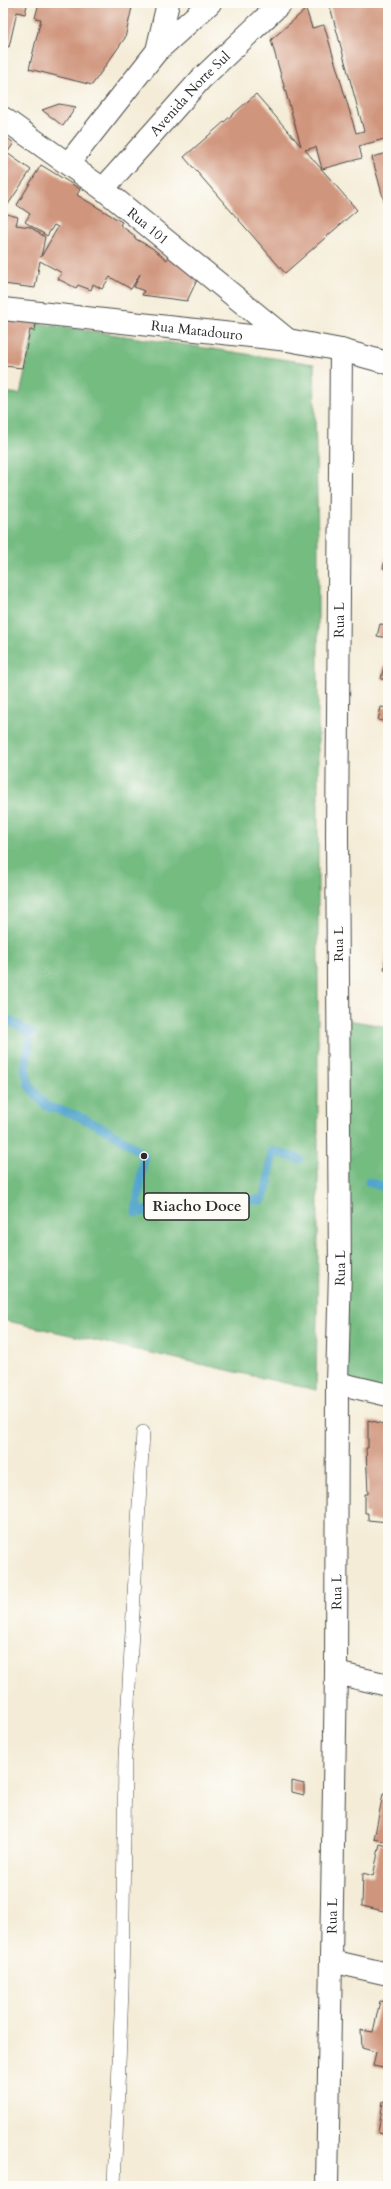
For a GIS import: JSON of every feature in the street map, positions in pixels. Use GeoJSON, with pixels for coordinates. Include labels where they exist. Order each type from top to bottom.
{"type":"FeatureCollection","features":[{"type":"Feature","properties":{"kind":"street"},"geometry":{"type":"LineString","coordinates":[[157,51],[168,3]]}},
{"type":"Feature","properties":{"kind":"street"},"geometry":{"type":"LineString","coordinates":[[68,164],[157,51],[210,3]]}},
{"type":"Feature","properties":{"kind":"street","name":"Avenida Norte Sul"},"geometry":{"type":"LineString","coordinates":[[103,189],[200,78],[281,3]]}},
{"type":"Feature","properties":{"kind":"street","name":"Rua 101"},"geometry":{"type":"LineString","coordinates":[[3,118],[103,189],[288,340]]}},
{"type":"Feature","properties":{"kind":"street","name":"Rua Matadouro"},"geometry":{"type":"LineString","coordinates":[[3,309],[288,340],[340,350],[388,363]]}},
{"type":"Feature","properties":{"kind":"street","name":"Rua L"},"geometry":{"type":"LineString","coordinates":[[327,2186],[336,1673],[337,1383],[340,1271],[337,834],[340,350]]}},
{"type":"Feature","properties":{"kind":"street"},"geometry":{"type":"LineString","coordinates":[[337,1383],[388,1395]]}},
{"type":"Feature","properties":{"kind":"street"},"geometry":{"type":"LineString","coordinates":[[336,1673],[388,1685]]}},
{"type":"Feature","properties":{"kind":"street"},"geometry":{"type":"LineString","coordinates":[[331,1961],[388,1974]]}},
{"type":"Feature","properties":{"kind":"lane"},"geometry":{"type":"LineString","coordinates":[[114,2186],[122,1990],[125,1758],[143,1432]]}},
{"type":"Feature","properties":{"kind":"green space"},"geometry":{"type":"Polygon","coordinates":[[[36,323],[314,364],[318,541],[318,1253],[316,1390],[3,1320],[3,392],[20,394],[36,323]]]}},
{"type":"Feature","properties":{"kind":"green space"},"geometry":{"type":"Polygon","coordinates":[[[343,1019],[388,1027],[388,1399],[345,1391],[343,1019]]]}},
{"type":"Feature","properties":{"kind":"building"},"geometry":{"type":"Polygon","coordinates":[[[3,3],[27,5],[25,14],[17,12],[9,47],[3,45],[3,3]]]}},
{"type":"Feature","properties":{"kind":"building"},"geometry":{"type":"Polygon","coordinates":[[[39,3],[81,3],[95,6],[95,3],[133,3],[125,38],[92,85],[29,69],[41,19],[35,18],[39,3]]]}},
{"type":"Feature","properties":{"kind":"building"},"geometry":{"type":"Polygon","coordinates":[[[329,3],[388,3],[388,138],[359,146],[362,158],[322,169],[316,147],[305,150],[357,210],[285,273],[184,157],[256,94],[301,146],[271,40],[306,9],[312,28],[324,25],[356,133],[364,131],[329,3]]]}},
{"type":"Feature","properties":{"kind":"building"},"geometry":{"type":"Polygon","coordinates":[[[59,104],[76,107],[63,126],[42,110],[59,104]]]}},
{"type":"Feature","properties":{"kind":"building"},"geometry":{"type":"Polygon","coordinates":[[[3,135],[14,143],[7,153],[31,170],[3,212],[3,135]]]}},
{"type":"Feature","properties":{"kind":"building"},"geometry":{"type":"Polygon","coordinates":[[[388,153],[388,222],[385,212],[387,212],[372,157],[388,153]]]}},
{"type":"Feature","properties":{"kind":"building"},"geometry":{"type":"Polygon","coordinates":[[[41,165],[80,189],[77,195],[122,222],[120,225],[135,236],[134,238],[152,248],[167,260],[169,255],[198,278],[187,301],[142,295],[144,291],[134,287],[140,274],[131,289],[110,277],[102,289],[93,284],[91,290],[78,285],[76,288],[58,279],[62,273],[40,261],[35,288],[3,284],[3,213],[18,217],[16,225],[30,227],[45,237],[41,257],[58,227],[54,225],[47,236],[25,222],[30,214],[17,205],[41,165]]]}},
{"type":"Feature","properties":{"kind":"building"},"geometry":{"type":"Polygon","coordinates":[[[3,313],[37,317],[35,331],[30,330],[22,368],[4,366],[3,313]]]}},
{"type":"Feature","properties":{"kind":"building"},"geometry":{"type":"Polygon","coordinates":[[[386,555],[388,556],[388,570],[383,568],[386,555]]]}},
{"type":"Feature","properties":{"kind":"building"},"geometry":{"type":"Polygon","coordinates":[[[380,624],[388,625],[388,638],[377,636],[380,624]]]}},
{"type":"Feature","properties":{"kind":"building"},"geometry":{"type":"Polygon","coordinates":[[[384,666],[388,667],[388,680],[381,679],[384,666]]]}},
{"type":"Feature","properties":{"kind":"building"},"geometry":{"type":"Polygon","coordinates":[[[381,707],[388,708],[388,722],[378,720],[381,707]]]}},
{"type":"Feature","properties":{"kind":"building"},"geometry":{"type":"Polygon","coordinates":[[[388,950],[388,970],[384,969],[388,950]]]}},
{"type":"Feature","properties":{"kind":"building"},"geometry":{"type":"Polygon","coordinates":[[[368,1420],[388,1425],[388,1522],[368,1520],[368,1513],[365,1513],[365,1494],[368,1494],[366,1448],[368,1448],[368,1420]]]}},
{"type":"Feature","properties":{"kind":"building"},"geometry":{"type":"Polygon","coordinates":[[[292,1781],[304,1784],[304,1795],[292,1792],[292,1781]]]}},
{"type":"Feature","properties":{"kind":"building"},"geometry":{"type":"Polygon","coordinates":[[[383,1794],[388,1795],[388,1842],[374,1839],[383,1794]]]}},
{"type":"Feature","properties":{"kind":"building"},"geometry":{"type":"Polygon","coordinates":[[[380,1844],[388,1846],[388,1912],[362,1906],[363,1873],[373,1876],[380,1844]]]}},
{"type":"Feature","properties":{"kind":"building"},"geometry":{"type":"Polygon","coordinates":[[[380,2001],[388,2002],[388,2069],[373,2066],[376,2052],[362,2048],[361,2030],[373,2032],[380,2001]]]}},
{"type":"Feature","properties":{"kind":"building"},"geometry":{"type":"Polygon","coordinates":[[[383,2101],[388,2102],[388,2135],[378,2133],[383,2101]]]}},
{"type":"Feature","properties":{"kind":"building"},"geometry":{"type":"Polygon","coordinates":[[[387,2173],[388,2186],[384,2186],[387,2173]]]}},
{"type":"Feature","properties":{"kind":"waterway"},"geometry":{"type":"LineString","coordinates":[[3,1021],[8,1020],[31,1033],[25,1067],[29,1086],[46,1106],[76,1115],[105,1129],[128,1143],[144,1156],[136,1213],[175,1204],[206,1200],[262,1200],[268,1184],[272,1151],[299,1159]]}},
{"type":"Feature","properties":{"kind":"waterway"},"geometry":{"type":"LineString","coordinates":[[369,1182],[388,1188]]}},
{"type":"Feature","properties":{"kind":"place","name":"Riacho Doce"},"geometry":{"type":"Point","coordinates":[144,1156]}}]}
